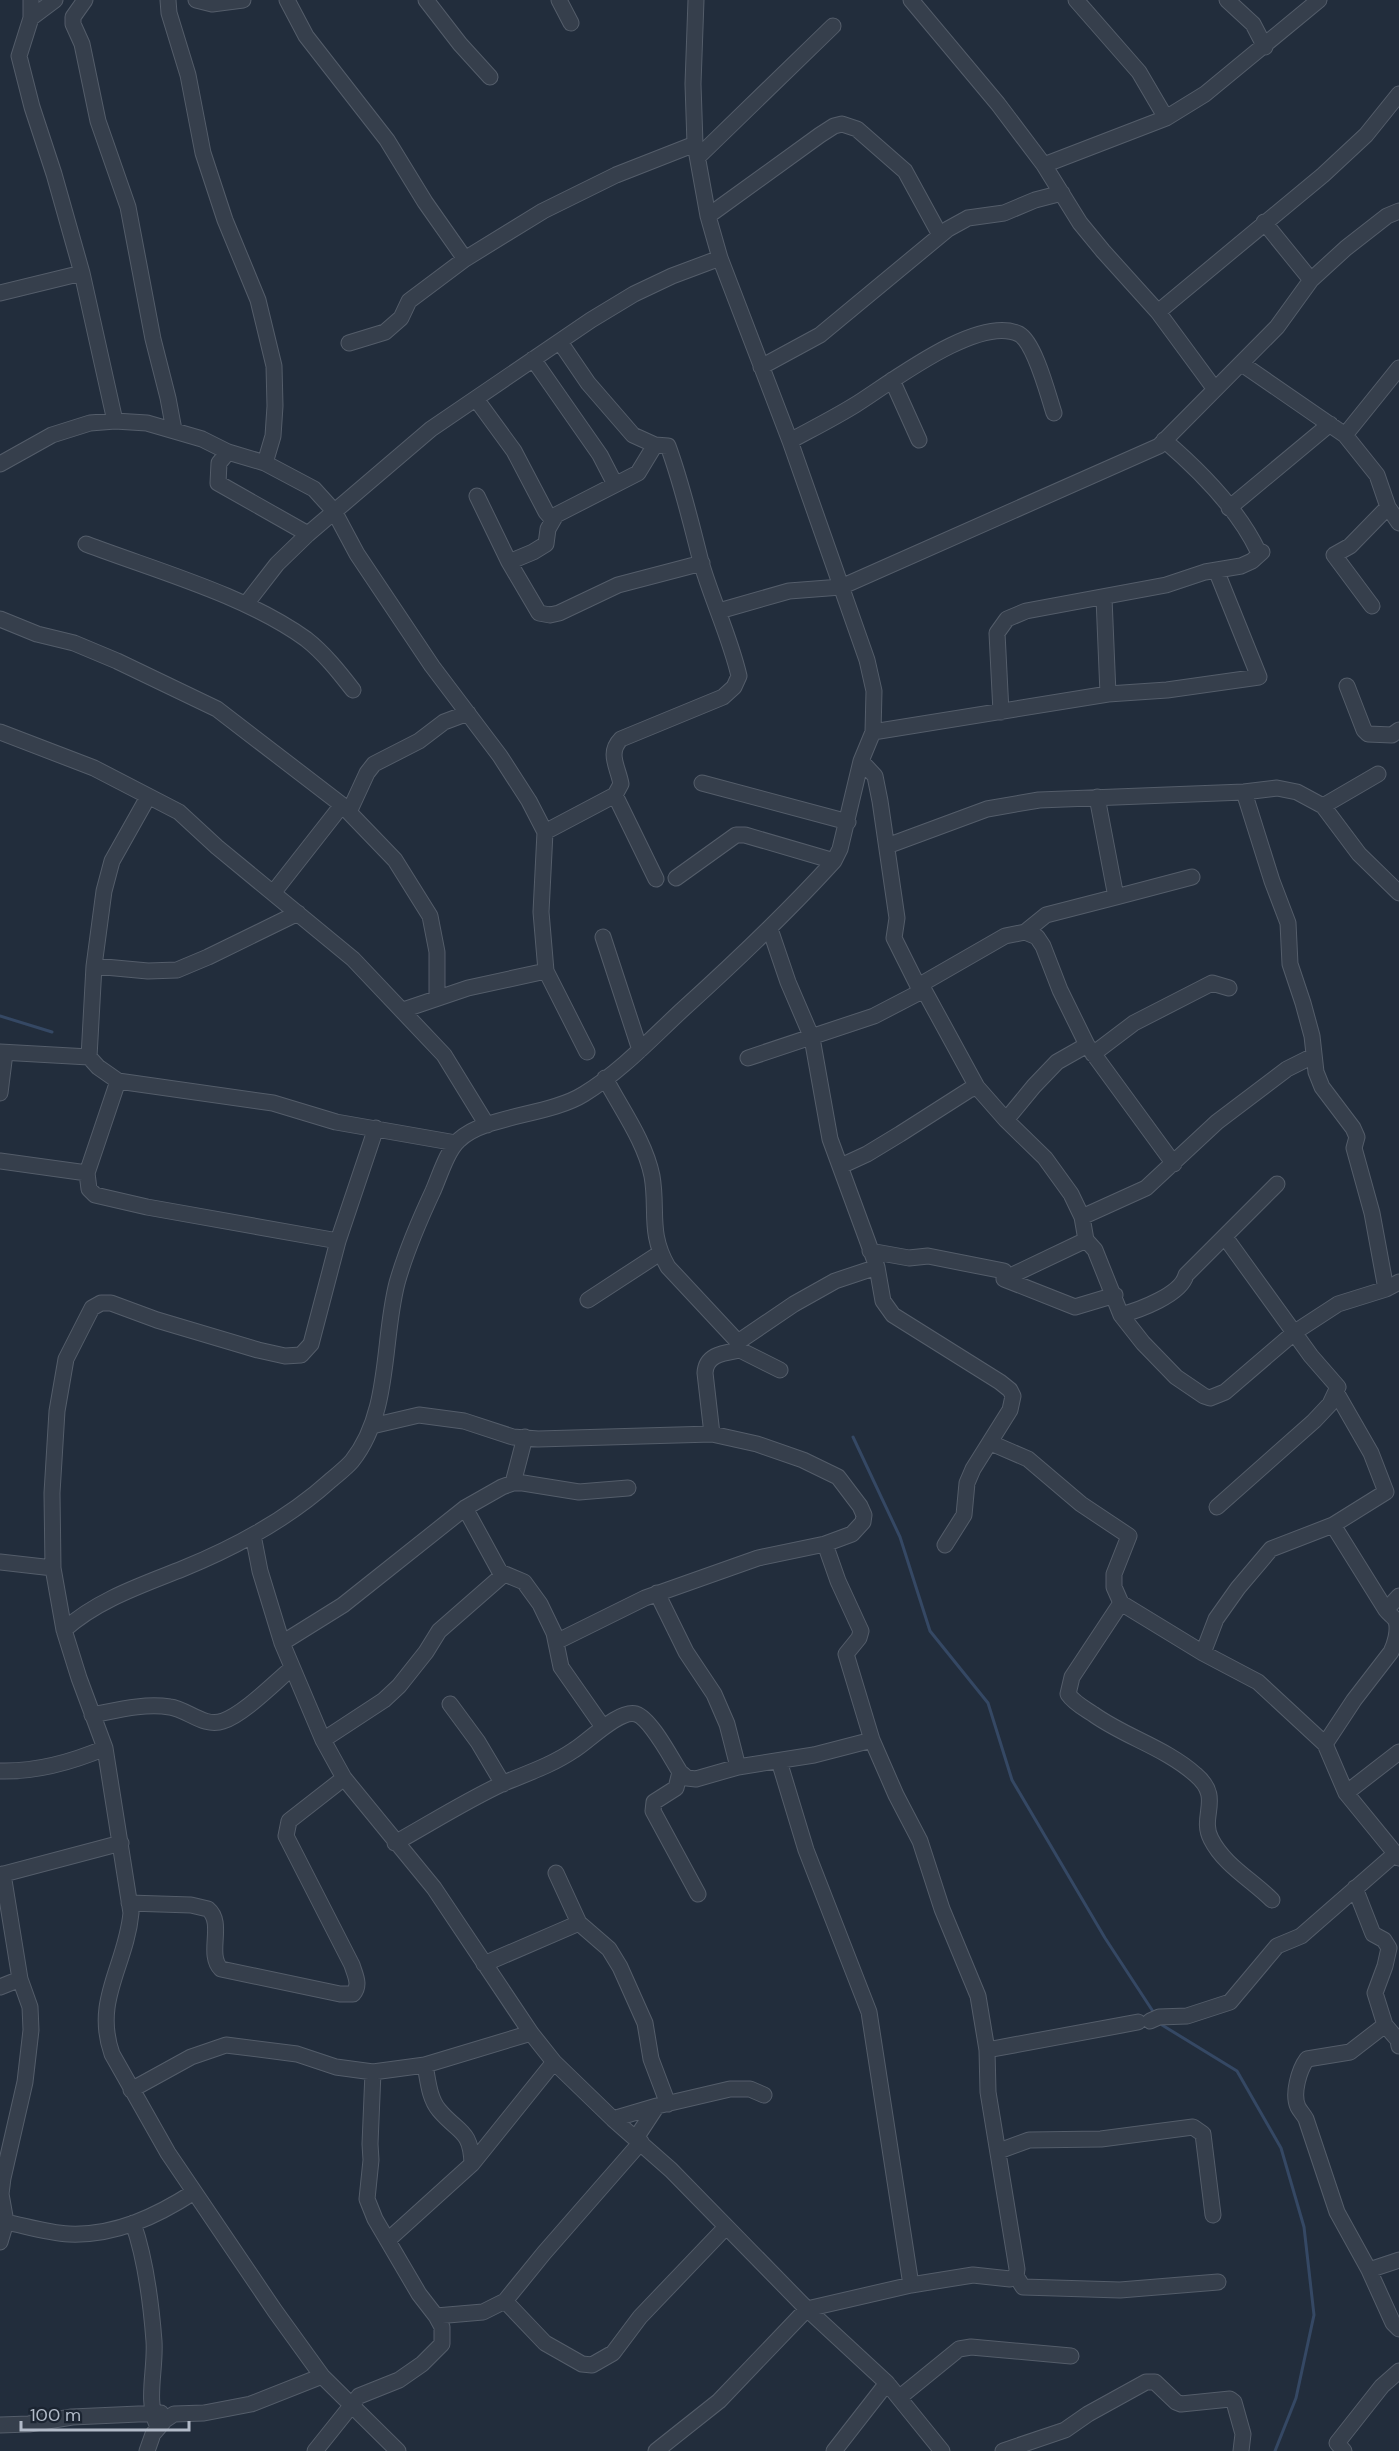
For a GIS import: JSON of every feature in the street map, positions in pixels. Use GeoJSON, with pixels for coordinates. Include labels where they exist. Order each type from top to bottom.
{"type":"FeatureCollection","features":[{"type":"Feature","properties":{"kind":"street"},"geometry":{"type":"LineString","coordinates":[[31,0],[31,18],[19,56],[82,273],[115,421]]}},
{"type":"Feature","properties":{"kind":"street"},"geometry":{"type":"LineString","coordinates":[[31,18],[55,0]]}},
{"type":"Feature","properties":{"kind":"street"},"geometry":{"type":"LineString","coordinates":[[85,0],[73,17],[73,24],[82,44],[98,121],[128,207],[153,339],[174,430]]}},
{"type":"Feature","properties":{"kind":"street"},"geometry":{"type":"LineString","coordinates":[[168,0],[169,13],[188,75],[203,153],[225,220],[258,300],[274,366],[273,436],[265,463]]}},
{"type":"Feature","properties":{"kind":"street"},"geometry":{"type":"LineString","coordinates":[[196,0],[212,4],[243,0]]}},
{"type":"Feature","properties":{"kind":"street"},"geometry":{"type":"LineString","coordinates":[[287,0],[306,36],[387,140],[425,202],[465,259]]}},
{"type":"Feature","properties":{"kind":"street"},"geometry":{"type":"LineString","coordinates":[[426,0],[460,44],[490,77]]}},
{"type":"Feature","properties":{"kind":"street"},"geometry":{"type":"LineString","coordinates":[[559,0],[571,23]]}},
{"type":"Feature","properties":{"kind":"street"},"geometry":{"type":"LineString","coordinates":[[64,1630],[95,1607],[203,1560],[293,1512],[351,1462],[368,1436],[380,1400],[389,1323],[398,1282],[416,1228],[456,1143],[472,1131],[487,1125],[567,1103],[605,1078],[639,1050],[770,929],[834,861],[840,849],[861,761],[873,732],[874,691],[867,660],[790,441],[720,258],[708,216],[697,151],[693,84],[696,0]]}},
{"type":"Feature","properties":{"kind":"street"},"geometry":{"type":"LineString","coordinates":[[911,0],[998,104],[1044,165],[1102,251],[1158,312],[1214,388]]}},
{"type":"Feature","properties":{"kind":"street"},"geometry":{"type":"LineString","coordinates":[[1076,0],[1139,72],[1166,118]]}},
{"type":"Feature","properties":{"kind":"street"},"geometry":{"type":"LineString","coordinates":[[1227,0],[1253,24],[1265,47]]}},
{"type":"Feature","properties":{"kind":"street"},"geometry":{"type":"LineString","coordinates":[[1044,165],[1166,118],[1205,94],[1265,47],[1319,0]]}},
{"type":"Feature","properties":{"kind":"street"},"geometry":{"type":"LineString","coordinates":[[349,343],[385,332],[401,318],[409,301],[465,259],[543,211],[616,175],[697,151],[833,26]]}},
{"type":"Feature","properties":{"kind":"street"},"geometry":{"type":"LineString","coordinates":[[1158,312],[1323,175],[1366,135],[1399,94]]}},
{"type":"Feature","properties":{"kind":"street"},"geometry":{"type":"LineString","coordinates":[[708,216],[820,135],[842,124],[857,129],[905,171],[940,235]]}},
{"type":"Feature","properties":{"kind":"street"},"geometry":{"type":"LineString","coordinates":[[761,367],[820,334],[940,235],[968,218],[1004,213],[1035,200],[1062,193]]}},
{"type":"Feature","properties":{"kind":"street"},"geometry":{"type":"LineString","coordinates":[[719,611],[789,591],[841,587],[1159,446],[1277,327],[1311,280],[1346,248],[1387,216],[1399,211]]}},
{"type":"Feature","properties":{"kind":"street"},"geometry":{"type":"LineString","coordinates":[[1264,222],[1311,280]]}},
{"type":"Feature","properties":{"kind":"street"},"geometry":{"type":"LineString","coordinates":[[246,604],[278,564],[308,534],[431,429],[591,320],[634,294],[672,276],[720,258]]}},
{"type":"Feature","properties":{"kind":"street"},"geometry":{"type":"LineString","coordinates":[[0,292],[82,273]]}},
{"type":"Feature","properties":{"kind":"street"},"geometry":{"type":"LineString","coordinates":[[790,441],[856,404],[918,362],[975,335],[987,333],[1012,333],[1023,338],[1031,349],[1054,413]]}},
{"type":"Feature","properties":{"kind":"street"},"geometry":{"type":"LineString","coordinates":[[545,832],[615,795],[621,784],[614,760],[614,750],[621,739],[723,697],[738,681],[739,676],[702,563],[696,535],[681,492],[679,474],[668,446],[655,445],[633,435],[588,383],[560,342]]}},
{"type":"Feature","properties":{"kind":"street"},"geometry":{"type":"LineString","coordinates":[[533,359],[600,455],[615,484]]}},
{"type":"Feature","properties":{"kind":"street"},"geometry":{"type":"LineString","coordinates":[[1242,364],[1345,435],[1377,475],[1388,507],[1399,523]]}},
{"type":"Feature","properties":{"kind":"street"},"geometry":{"type":"LineString","coordinates":[[1345,435],[1399,368]]}},
{"type":"Feature","properties":{"kind":"street"},"geometry":{"type":"LineString","coordinates":[[892,380],[919,440]]}},
{"type":"Feature","properties":{"kind":"street"},"geometry":{"type":"LineString","coordinates":[[476,399],[514,451],[546,512],[552,519]]}},
{"type":"Feature","properties":{"kind":"street"},"geometry":{"type":"LineString","coordinates":[[0,464],[52,435],[90,423],[115,421],[147,423],[202,439],[228,452],[265,463],[314,489],[334,511],[357,554],[432,666],[524,792],[545,832],[541,912],[546,971],[586,1052]]}},
{"type":"Feature","properties":{"kind":"street"},"geometry":{"type":"LineString","coordinates":[[1229,508],[1330,424]]}},
{"type":"Feature","properties":{"kind":"street"},"geometry":{"type":"LineString","coordinates":[[1001,712],[997,633],[1007,619],[1026,611],[1104,598],[1241,566],[1252,561],[1262,552],[1258,551],[1241,520],[1189,462],[1164,440]]}},
{"type":"Feature","properties":{"kind":"street"},"geometry":{"type":"LineString","coordinates":[[509,562],[546,544],[552,519],[562,511],[638,473],[655,445]]}},
{"type":"Feature","properties":{"kind":"street"},"geometry":{"type":"LineString","coordinates":[[228,452],[219,464],[218,483],[308,534]]}},
{"type":"Feature","properties":{"kind":"street"},"geometry":{"type":"LineString","coordinates":[[477,496],[509,562],[539,613],[550,615],[559,613],[618,585],[702,563]]}},
{"type":"Feature","properties":{"kind":"street"},"geometry":{"type":"LineString","coordinates":[[1372,606],[1334,555],[1350,546],[1388,507]]}},
{"type":"Feature","properties":{"kind":"street"},"geometry":{"type":"LineString","coordinates":[[86,544],[246,604],[307,640],[328,660],[353,690]]}},
{"type":"Feature","properties":{"kind":"street"},"geometry":{"type":"LineString","coordinates":[[873,732],[1108,694],[1167,690],[1259,677],[1216,570]]}},
{"type":"Feature","properties":{"kind":"street"},"geometry":{"type":"LineString","coordinates":[[1104,598],[1108,694]]}},
{"type":"Feature","properties":{"kind":"street"},"geometry":{"type":"LineString","coordinates":[[0,618],[37,634],[74,643],[117,661],[217,709],[345,809],[395,860],[430,916],[437,952],[437,998]]}},
{"type":"Feature","properties":{"kind":"street"},"geometry":{"type":"LineString","coordinates":[[1347,686],[1364,730],[1368,734],[1392,735],[1399,730]]}},
{"type":"Feature","properties":{"kind":"street"},"geometry":{"type":"LineString","coordinates":[[273,892],[345,809],[374,764],[420,741],[444,722],[468,713]]}},
{"type":"Feature","properties":{"kind":"street"},"geometry":{"type":"LineString","coordinates":[[0,732],[94,768],[179,812],[217,847],[353,958],[444,1055],[487,1125]]}},
{"type":"Feature","properties":{"kind":"street"},"geometry":{"type":"LineString","coordinates":[[861,761],[875,776],[897,918],[894,938],[921,988],[977,1087],[1058,1174],[1071,1194],[1082,1217],[1086,1240],[1095,1250],[1115,1295],[1121,1315],[1143,1343],[1176,1377],[1210,1398],[1225,1392],[1295,1332],[1338,1304],[1393,1286],[1354,1148],[1357,1137],[1353,1128],[1322,1087],[1312,1056],[1312,1036],[1304,1003],[1290,964],[1288,923],[1244,792]]}},
{"type":"Feature","properties":{"kind":"street"},"geometry":{"type":"LineString","coordinates":[[1323,806],[1378,774]]}},
{"type":"Feature","properties":{"kind":"street"},"geometry":{"type":"LineString","coordinates":[[702,783],[848,822]]}},
{"type":"Feature","properties":{"kind":"street"},"geometry":{"type":"LineString","coordinates":[[887,846],[987,809],[1039,800],[1244,792],[1277,788],[1297,792],[1323,806],[1359,854],[1399,893]]}},
{"type":"Feature","properties":{"kind":"street"},"geometry":{"type":"LineString","coordinates":[[615,795],[656,879]]}},
{"type":"Feature","properties":{"kind":"street"},"geometry":{"type":"LineString","coordinates":[[148,797],[112,861],[105,891],[94,966],[89,1057],[98,1067],[118,1080],[273,1103],[336,1122],[456,1143]]}},
{"type":"Feature","properties":{"kind":"street"},"geometry":{"type":"LineString","coordinates":[[1097,797],[1116,897]]}},
{"type":"Feature","properties":{"kind":"street"},"geometry":{"type":"LineString","coordinates":[[676,878],[736,835],[745,835],[834,861]]}},
{"type":"Feature","properties":{"kind":"street"},"geometry":{"type":"LineString","coordinates":[[748,1058],[874,1016],[1005,936],[1025,932],[1046,915],[1192,877]]}},
{"type":"Feature","properties":{"kind":"street"},"geometry":{"type":"LineString","coordinates":[[94,966],[148,971],[177,970],[298,912]]}},
{"type":"Feature","properties":{"kind":"street"},"geometry":{"type":"LineString","coordinates":[[770,929],[788,982],[812,1038],[830,1139],[877,1267],[883,1301],[893,1315],[1010,1390],[1013,1396],[1013,1404],[967,1483],[964,1515],[945,1545]]}},
{"type":"Feature","properties":{"kind":"street"},"geometry":{"type":"LineString","coordinates":[[1025,932],[1037,937],[1043,946],[1060,990],[1090,1050],[1174,1164]]}},
{"type":"Feature","properties":{"kind":"street"},"geometry":{"type":"LineString","coordinates":[[603,937],[639,1050]]}},
{"type":"Feature","properties":{"kind":"street"},"geometry":{"type":"LineString","coordinates":[[403,1010],[468,988],[546,971]]}},
{"type":"Feature","properties":{"kind":"street"},"geometry":{"type":"LineString","coordinates":[[1006,1120],[1057,1062],[1090,1050],[1169,1003],[1212,983],[1229,988]]}},
{"type":"Feature","properties":{"kind":"street"},"geometry":{"type":"LineString","coordinates":[[0,1093],[2,1053],[89,1057]]}},
{"type":"Feature","properties":{"kind":"street"},"geometry":{"type":"LineString","coordinates":[[1082,1217],[1146,1188],[1217,1122],[1287,1069],[1312,1056]]}},
{"type":"Feature","properties":{"kind":"street"},"geometry":{"type":"LineString","coordinates":[[605,1078],[642,1147],[652,1176],[653,1222],[660,1253],[668,1267],[739,1346],[780,1370]]}},
{"type":"Feature","properties":{"kind":"street"},"geometry":{"type":"LineString","coordinates":[[118,1080],[87,1173],[89,1189],[95,1196],[338,1241]]}},
{"type":"Feature","properties":{"kind":"street"},"geometry":{"type":"LineString","coordinates":[[841,1166],[867,1154],[977,1087]]}},
{"type":"Feature","properties":{"kind":"street"},"geometry":{"type":"LineString","coordinates":[[376,1128],[338,1241],[311,1344],[305,1352],[294,1357],[258,1350],[157,1320],[111,1303],[101,1303],[92,1308],[66,1359],[57,1411],[52,1493],[53,1568],[64,1630],[105,1748],[129,1903],[129,1934],[112,1984],[105,2018],[107,2039],[112,2054],[131,2090],[194,2192],[322,2376],[398,2451]]}},
{"type":"Feature","properties":{"kind":"street"},"geometry":{"type":"LineString","coordinates":[[0,1161],[87,1173]]}},
{"type":"Feature","properties":{"kind":"street"},"geometry":{"type":"LineString","coordinates":[[1121,1315],[1143,1309],[1178,1288],[1186,1275],[1277,1184]]}},
{"type":"Feature","properties":{"kind":"street"},"geometry":{"type":"LineString","coordinates":[[1216,1507],[1314,1421],[1330,1404],[1338,1387],[1225,1237]]}},
{"type":"Feature","properties":{"kind":"street"},"geometry":{"type":"LineString","coordinates":[[1004,1279],[1086,1240]]}},
{"type":"Feature","properties":{"kind":"street"},"geometry":{"type":"LineString","coordinates":[[870,1251],[909,1258],[928,1256],[1004,1270],[1004,1279]]}},
{"type":"Feature","properties":{"kind":"street"},"geometry":{"type":"LineString","coordinates":[[588,1300],[660,1253]]}},
{"type":"Feature","properties":{"kind":"street"},"geometry":{"type":"LineString","coordinates":[[712,1434],[705,1367],[710,1359],[739,1346],[794,1304],[835,1281],[877,1267]]}},
{"type":"Feature","properties":{"kind":"street"},"geometry":{"type":"LineString","coordinates":[[1004,1279],[1075,1307],[1115,1295]]}},
{"type":"Feature","properties":{"kind":"street"},"geometry":{"type":"LineString","coordinates":[[1203,1653],[1216,1619],[1238,1588],[1271,1549],[1333,1525],[1386,1492],[1371,1453],[1336,1392]]}},
{"type":"Feature","properties":{"kind":"street"},"geometry":{"type":"LineString","coordinates":[[372,1426],[419,1415],[464,1421],[513,1437],[712,1434],[757,1444],[803,1460],[838,1477],[864,1515],[863,1521],[852,1534],[825,1544],[758,1558],[657,1593],[556,1642]]}},
{"type":"Feature","properties":{"kind":"street"},"geometry":{"type":"LineString","coordinates":[[513,1483],[525,1437]]}},
{"type":"Feature","properties":{"kind":"street"},"geometry":{"type":"LineString","coordinates":[[987,2050],[1159,2017],[1187,2016],[1230,2002],[1277,1946],[1301,1936],[1355,1888],[1397,1856],[1346,1792],[1325,1744],[1258,1682],[1203,1653],[1121,1603],[1114,1587],[1114,1574],[1129,1536],[1082,1504],[1028,1459],[991,1443]]}},
{"type":"Feature","properties":{"kind":"street"},"geometry":{"type":"LineString","coordinates":[[282,1643],[343,1605],[465,1508],[493,1491],[513,1483],[579,1492],[628,1488]]}},
{"type":"Feature","properties":{"kind":"street"},"geometry":{"type":"LineString","coordinates":[[465,1508],[503,1575],[519,1580],[527,1586],[550,1623],[561,1667],[603,1727]]}},
{"type":"Feature","properties":{"kind":"street"},"geometry":{"type":"LineString","coordinates":[[1325,1744],[1353,1700],[1395,1644],[1397,1630],[1396,1620],[1386,1610],[1333,1525]]}},
{"type":"Feature","properties":{"kind":"street"},"geometry":{"type":"LineString","coordinates":[[254,1534],[260,1571],[282,1643],[323,1740],[344,1778],[434,1888],[531,2033],[554,2062],[639,2140],[807,2309],[900,2397],[939,2450]]}},
{"type":"Feature","properties":{"kind":"street"},"geometry":{"type":"LineString","coordinates":[[825,1544],[838,1581],[861,1631],[859,1638],[846,1654],[872,1740],[896,1796],[920,1841],[942,1909],[978,1996],[987,2050],[988,2092],[999,2151],[1016,2276],[1023,2287],[1120,2290],[1218,2282]]}},
{"type":"Feature","properties":{"kind":"street"},"geometry":{"type":"LineString","coordinates":[[0,1562],[53,1568]]}},
{"type":"Feature","properties":{"kind":"street"},"geometry":{"type":"LineString","coordinates":[[323,1740],[384,1700],[399,1686],[426,1652],[439,1631],[503,1575]]}},
{"type":"Feature","properties":{"kind":"street"},"geometry":{"type":"LineString","coordinates":[[657,1593],[686,1652],[714,1694],[728,1724],[738,1767]]}},
{"type":"Feature","properties":{"kind":"street"},"geometry":{"type":"LineString","coordinates":[[1386,1610],[1399,1596]]}},
{"type":"Feature","properties":{"kind":"street"},"geometry":{"type":"LineString","coordinates":[[1121,1603],[1072,1677],[1068,1694],[1111,1727],[1153,1747],[1205,1783],[1211,1800],[1208,1818],[1208,1834],[1211,1840],[1235,1868],[1257,1884],[1272,1900]]}},
{"type":"Feature","properties":{"kind":"street"},"geometry":{"type":"LineString","coordinates":[[92,1715],[142,1705],[172,1707],[208,1722],[224,1721],[257,1698],[292,1668]]}},
{"type":"Feature","properties":{"kind":"street"},"geometry":{"type":"LineString","coordinates":[[450,1704],[478,1742],[503,1784]]}},
{"type":"Feature","properties":{"kind":"street"},"geometry":{"type":"LineString","coordinates":[[395,1843],[503,1784],[549,1766],[577,1749],[603,1727],[631,1713],[639,1715],[656,1735],[680,1772],[687,1778],[696,1779],[738,1767],[814,1755],[872,1740]]}},
{"type":"Feature","properties":{"kind":"street"},"geometry":{"type":"LineString","coordinates":[[0,1771],[36,1768],[75,1760],[105,1748]]}},
{"type":"Feature","properties":{"kind":"street"},"geometry":{"type":"LineString","coordinates":[[1346,1792],[1399,1752]]}},
{"type":"Feature","properties":{"kind":"street"},"geometry":{"type":"LineString","coordinates":[[780,1761],[807,1850],[870,2012],[911,2284]]}},
{"type":"Feature","properties":{"kind":"street"},"geometry":{"type":"LineString","coordinates":[[680,1772],[676,1788],[654,1802],[653,1811],[698,1894]]}},
{"type":"Feature","properties":{"kind":"street"},"geometry":{"type":"LineString","coordinates":[[129,1903],[191,1905],[208,1909],[214,1919],[216,1959],[221,1969],[340,1994],[353,1994],[357,1990],[358,1983],[352,1965],[285,1830],[289,1821],[298,1813],[344,1778]]}},
{"type":"Feature","properties":{"kind":"street"},"geometry":{"type":"LineString","coordinates":[[0,2242],[6,2222],[1,2194],[3,2178],[25,2082],[31,2030],[30,2007],[20,1979],[2,1875],[121,1843]]}},
{"type":"Feature","properties":{"kind":"street"},"geometry":{"type":"LineString","coordinates":[[436,2316],[483,2312],[494,2309],[505,2301],[639,2140],[662,2105],[645,2024],[620,1967],[609,1949],[579,1923],[556,1873]]}},
{"type":"Feature","properties":{"kind":"street"},"geometry":{"type":"LineString","coordinates":[[1355,1888],[1373,1934],[1384,1940],[1389,1948],[1375,1993],[1385,2025],[1399,2042]]}},
{"type":"Feature","properties":{"kind":"street"},"geometry":{"type":"LineString","coordinates":[[484,1964],[579,1923]]}},
{"type":"Feature","properties":{"kind":"street"},"geometry":{"type":"LineString","coordinates":[[0,1987],[20,1979]]}},
{"type":"Feature","properties":{"kind":"street"},"geometry":{"type":"LineString","coordinates":[[1385,2025],[1350,2052],[1307,2059],[1302,2066],[1296,2099],[1306,2119],[1337,2212],[1399,2329]]}},
{"type":"Feature","properties":{"kind":"street"},"geometry":{"type":"LineString","coordinates":[[131,2090],[191,2057],[226,2045],[297,2054],[336,2067],[374,2072],[425,2065],[531,2033]]}},
{"type":"Feature","properties":{"kind":"street"},"geometry":{"type":"LineString","coordinates":[[388,2240],[472,2164],[554,2062]]}},
{"type":"Feature","properties":{"kind":"street"},"geometry":{"type":"LineString","coordinates":[[425,2065],[432,2099],[469,2141],[472,2164]]}},
{"type":"Feature","properties":{"kind":"street"},"geometry":{"type":"LineString","coordinates":[[315,2451],[359,2396],[399,2380],[438,2351],[442,2344],[443,2335],[436,2316],[419,2294],[375,2219],[367,2199],[371,2160],[374,2072]]}},
{"type":"Feature","properties":{"kind":"street"},"geometry":{"type":"LineString","coordinates":[[614,2119],[730,2089],[750,2089],[764,2095]]}},
{"type":"Feature","properties":{"kind":"street"},"geometry":{"type":"LineString","coordinates":[[999,2151],[1029,2140],[1101,2139],[1192,2127],[1203,2134],[1213,2215]]}},
{"type":"Feature","properties":{"kind":"street"},"geometry":{"type":"LineString","coordinates":[[6,2222],[67,2234],[109,2231],[171,2206],[194,2192]]}},
{"type":"Feature","properties":{"kind":"street"},"geometry":{"type":"LineString","coordinates":[[133,2223],[141,2247],[154,2342],[155,2421],[147,2451]]}},
{"type":"Feature","properties":{"kind":"street"},"geometry":{"type":"LineString","coordinates":[[505,2301],[545,2343],[582,2364],[592,2365],[614,2354],[640,2316],[726,2227]]}},
{"type":"Feature","properties":{"kind":"street"},"geometry":{"type":"LineString","coordinates":[[1369,2270],[1399,2260]]}},
{"type":"Feature","properties":{"kind":"street"},"geometry":{"type":"LineString","coordinates":[[656,2451],[719,2401],[807,2309],[911,2284],[973,2274],[1010,2279],[1016,2276]]}},
{"type":"Feature","properties":{"kind":"street"},"geometry":{"type":"LineString","coordinates":[[900,2397],[959,2349],[971,2347],[1071,2356]]}},
{"type":"Feature","properties":{"kind":"street"},"geometry":{"type":"LineString","coordinates":[[1344,2451],[1337,2443],[1382,2386],[1399,2371]]}},
{"type":"Feature","properties":{"kind":"street"},"geometry":{"type":"LineString","coordinates":[[0,2425],[29,2424],[72,2417],[155,2421],[174,2414],[204,2413],[251,2404],[322,2376]]}},
{"type":"Feature","properties":{"kind":"street"},"geometry":{"type":"LineString","coordinates":[[1003,2451],[1065,2430],[1088,2414],[1146,2382],[1155,2382],[1181,2404],[1230,2398],[1234,2402],[1242,2434],[1241,2451]]}},
{"type":"Feature","properties":{"kind":"street"},"geometry":{"type":"LineString","coordinates":[[834,2451],[887,2384]]}},
{"type":"Feature","properties":{"kind":"waterway"},"geometry":{"type":"LineString","coordinates":[[0,1016],[52,1032]]}},
{"type":"Feature","properties":{"kind":"waterway"},"geometry":{"type":"LineString","coordinates":[[853,1437],[900,1537],[930,1631],[988,1703],[1012,1780],[1105,1938],[1154,2013]]}},
{"type":"Feature","properties":{"kind":"waterway"},"geometry":{"type":"LineString","coordinates":[[1159,2021],[1237,2071],[1281,2148],[1304,2227],[1314,2315],[1296,2398],[1275,2451]]}}]}
